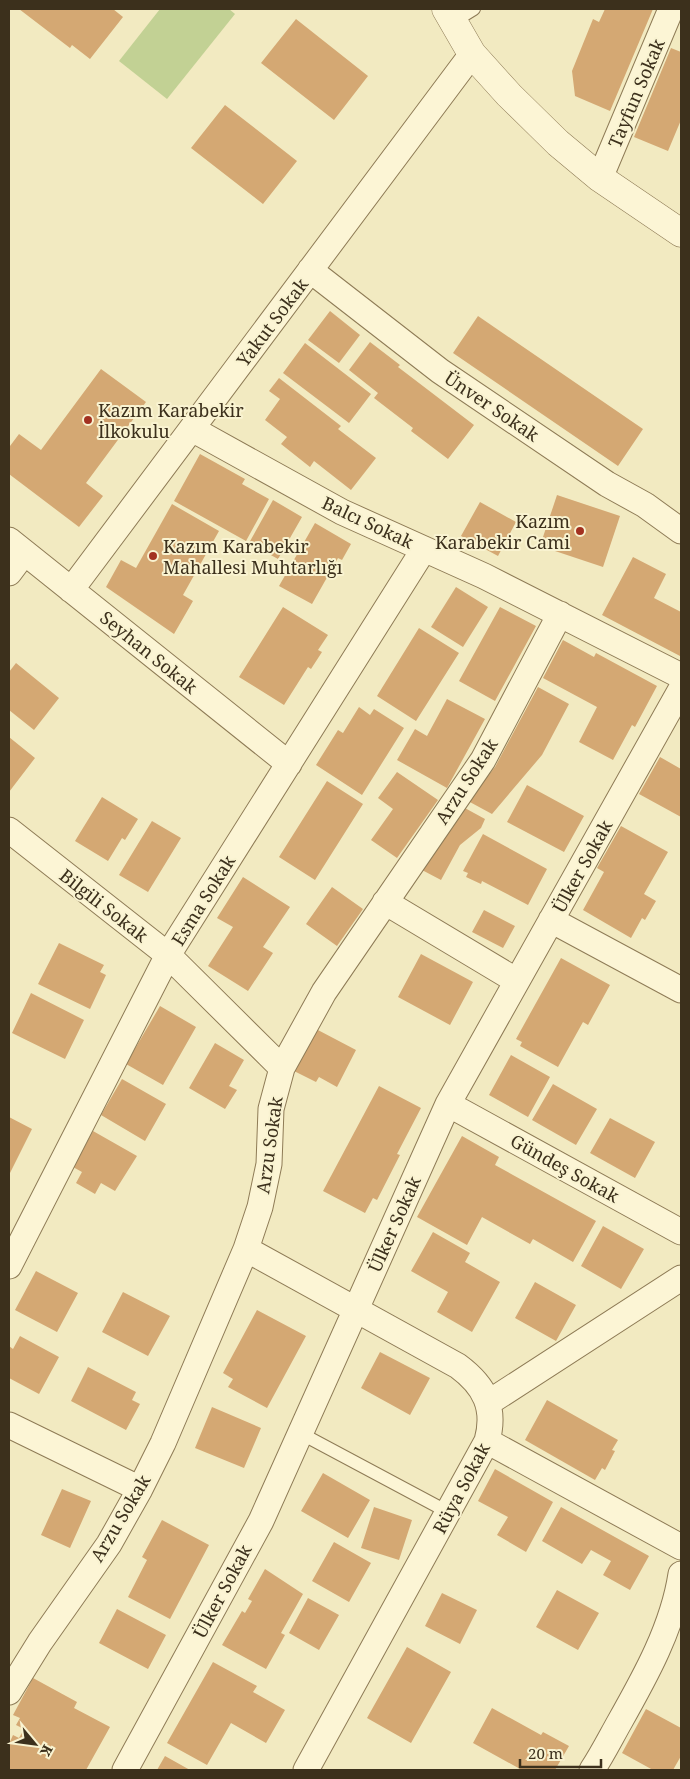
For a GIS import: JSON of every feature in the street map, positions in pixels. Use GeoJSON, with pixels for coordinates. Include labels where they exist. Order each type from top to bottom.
{"type":"FeatureCollection","features":[{"type":"Feature","properties":{"kind":"street"},"geometry":{"type":"LineString","coordinates":[[457,13],[472,54],[509,95],[558,143],[600,178],[681,233]]}},
{"type":"Feature","properties":{"kind":"street","name":"Tayfun Sokak"},"geometry":{"type":"LineString","coordinates":[[600,178],[672,23]]}},
{"type":"Feature","properties":{"kind":"street","name":"Yakut Sokak"},"geometry":{"type":"LineString","coordinates":[[71,590],[472,54]]}},
{"type":"Feature","properties":{"kind":"street","name":"Ünver Sokak"},"geometry":{"type":"LineString","coordinates":[[310,270],[440,371],[607,484],[645,505],[681,531]]}},
{"type":"Feature","properties":{"kind":"street","name":"Balcı Sokak"},"geometry":{"type":"LineString","coordinates":[[192,428],[342,512],[484,576],[681,676]]}},
{"type":"Feature","properties":{"kind":"street"},"geometry":{"type":"LineString","coordinates":[[9,573],[16,547]]}},
{"type":"Feature","properties":{"kind":"street","name":"Seyhan Sokak"},"geometry":{"type":"LineString","coordinates":[[16,547],[289,764]]}},
{"type":"Feature","properties":{"kind":"street","name":"Esma Sokak"},"geometry":{"type":"LineString","coordinates":[[9,1266],[168,955],[424,549]]}},
{"type":"Feature","properties":{"kind":"street","name":"Arzu Sokak"},"geometry":{"type":"LineString","coordinates":[[9,1692],[40,1642],[108,1544],[140,1489],[163,1443],[246,1249],[260,1207],[269,1164],[271,1109],[282,1068],[324,992],[482,760],[560,614]]}},
{"type":"Feature","properties":{"kind":"street","name":"Ülker Sokak"},"geometry":{"type":"LineString","coordinates":[[126,1770],[260,1521],[448,1104],[551,920],[679,700]]}},
{"type":"Feature","properties":{"kind":"street","name":"Bilgili Sokak"},"geometry":{"type":"LineString","coordinates":[[9,830],[168,955],[282,1068]]}},
{"type":"Feature","properties":{"kind":"street"},"geometry":{"type":"LineString","coordinates":[[385,902],[517,980]]}},
{"type":"Feature","properties":{"kind":"street"},"geometry":{"type":"LineString","coordinates":[[551,920],[681,990]]}},
{"type":"Feature","properties":{"kind":"street","name":"Gündeş Sokak"},"geometry":{"type":"LineString","coordinates":[[448,1104],[681,1232]]}},
{"type":"Feature","properties":{"kind":"street"},"geometry":{"type":"LineString","coordinates":[[246,1249],[458,1366],[472,1376],[483,1391],[488,1403],[681,1278]]}},
{"type":"Feature","properties":{"kind":"street","name":"Rüya Sokak"},"geometry":{"type":"LineString","coordinates":[[306,1770],[487,1441],[490,1431],[488,1403]]}},
{"type":"Feature","properties":{"kind":"street"},"geometry":{"type":"LineString","coordinates":[[9,1425],[140,1489]]}},
{"type":"Feature","properties":{"kind":"street"},"geometry":{"type":"LineString","coordinates":[[487,1441],[681,1547]]}},
{"type":"Feature","properties":{"kind":"street"},"geometry":{"type":"LineString","coordinates":[[592,1770],[637,1691],[664,1633],[679,1591],[681,1574]]}},
{"type":"Feature","properties":{"kind":"lane"},"geometry":{"type":"LineString","coordinates":[[300,1433],[448,1512]]}},
{"type":"Feature","properties":{"kind":"green space"},"geometry":{"type":"Polygon","coordinates":[[[160,9],[229,9],[235,14],[167,99],[119,61],[160,9]]]}},
{"type":"Feature","properties":{"kind":"building"},"geometry":{"type":"Polygon","coordinates":[[[19,9],[113,9],[123,17],[90,59],[72,45],[70,48],[19,9]]]}},
{"type":"Feature","properties":{"kind":"building"},"geometry":{"type":"Polygon","coordinates":[[[605,9],[653,9],[610,111],[575,96],[572,71],[593,19],[599,22],[605,9]]]}},
{"type":"Feature","properties":{"kind":"building"},"geometry":{"type":"Polygon","coordinates":[[[296,19],[368,76],[334,120],[261,63],[296,19]]]}},
{"type":"Feature","properties":{"kind":"building"},"geometry":{"type":"Polygon","coordinates":[[[671,48],[681,52],[681,120],[668,151],[634,137],[671,48]]]}},
{"type":"Feature","properties":{"kind":"building"},"geometry":{"type":"Polygon","coordinates":[[[225,105],[297,161],[263,204],[191,148],[225,105]]]}},
{"type":"Feature","properties":{"kind":"building"},"geometry":{"type":"Polygon","coordinates":[[[330,311],[360,335],[339,363],[308,340],[330,311]]]}},
{"type":"Feature","properties":{"kind":"building"},"geometry":{"type":"Polygon","coordinates":[[[478,316],[643,429],[618,466],[453,353],[478,316]]]}},
{"type":"Feature","properties":{"kind":"building"},"geometry":{"type":"Polygon","coordinates":[[[370,342],[400,365],[398,367],[474,425],[448,459],[411,431],[413,428],[374,398],[378,393],[349,370],[370,342]]]}},
{"type":"Feature","properties":{"kind":"building"},"geometry":{"type":"Polygon","coordinates":[[[305,343],[371,394],[349,423],[283,373],[305,343]]]}},
{"type":"Feature","properties":{"kind":"building"},"geometry":{"type":"Polygon","coordinates":[[[101,369],[146,402],[86,483],[103,496],[79,527],[9,474],[9,445],[19,434],[41,450],[101,369]]]}},
{"type":"Feature","properties":{"kind":"building"},"geometry":{"type":"Polygon","coordinates":[[[279,378],[341,426],[338,429],[376,458],[351,490],[314,461],[310,467],[281,444],[287,437],[265,420],[280,399],[269,391],[279,378]]]}},
{"type":"Feature","properties":{"kind":"building"},"geometry":{"type":"Polygon","coordinates":[[[200,454],[245,479],[242,484],[269,499],[246,541],[174,501],[200,454]]]}},
{"type":"Feature","properties":{"kind":"building","name":"Kazım Karabekir Cami"},"geometry":{"type":"Polygon","coordinates":[[[557,495],[620,516],[603,567],[540,546],[557,495]]]}},
{"type":"Feature","properties":{"kind":"building"},"geometry":{"type":"Polygon","coordinates":[[[273,500],[302,517],[278,559],[249,543],[273,500]]]}},
{"type":"Feature","properties":{"kind":"building"},"geometry":{"type":"Polygon","coordinates":[[[480,502],[516,522],[498,556],[461,536],[480,502]]]}},
{"type":"Feature","properties":{"kind":"building"},"geometry":{"type":"Polygon","coordinates":[[[172,504],[219,531],[183,595],[193,601],[174,634],[106,587],[121,560],[136,568],[172,504]]]}},
{"type":"Feature","properties":{"kind":"building"},"geometry":{"type":"Polygon","coordinates":[[[315,523],[351,544],[342,560],[338,558],[312,604],[279,586],[315,523]]]}},
{"type":"Feature","properties":{"kind":"building"},"geometry":{"type":"Polygon","coordinates":[[[633,557],[666,574],[654,598],[681,612],[680,656],[602,615],[633,557]]]}},
{"type":"Feature","properties":{"kind":"building"},"geometry":{"type":"Polygon","coordinates":[[[456,587],[488,607],[463,647],[431,627],[456,587]]]}},
{"type":"Feature","properties":{"kind":"building"},"geometry":{"type":"Polygon","coordinates":[[[283,607],[328,635],[318,650],[322,652],[311,669],[308,667],[284,705],[239,677],[283,607]]]}},
{"type":"Feature","properties":{"kind":"building"},"geometry":{"type":"Polygon","coordinates":[[[500,607],[536,626],[495,701],[459,681],[500,607]]]}},
{"type":"Feature","properties":{"kind":"building"},"geometry":{"type":"Polygon","coordinates":[[[419,628],[459,653],[416,721],[377,696],[419,628]]]}},
{"type":"Feature","properties":{"kind":"building"},"geometry":{"type":"Polygon","coordinates":[[[563,640],[594,657],[596,653],[657,686],[635,727],[632,725],[613,760],[579,742],[597,707],[543,678],[563,640]]]}},
{"type":"Feature","properties":{"kind":"building"},"geometry":{"type":"Polygon","coordinates":[[[16,663],[59,698],[34,730],[9,710],[9,672],[16,663]]]}},
{"type":"Feature","properties":{"kind":"building"},"geometry":{"type":"Polygon","coordinates":[[[538,687],[569,704],[542,755],[492,814],[468,801],[495,767],[538,687]]]}},
{"type":"Feature","properties":{"kind":"building"},"geometry":{"type":"Polygon","coordinates":[[[447,699],[485,719],[447,788],[397,760],[415,729],[427,736],[447,699]]]}},
{"type":"Feature","properties":{"kind":"building"},"geometry":{"type":"Polygon","coordinates":[[[359,707],[370,715],[374,709],[404,728],[362,795],[316,765],[338,730],[343,733],[359,707]]]}},
{"type":"Feature","properties":{"kind":"building"},"geometry":{"type":"Polygon","coordinates":[[[9,737],[35,758],[9,792],[9,737]]]}},
{"type":"Feature","properties":{"kind":"building"},"geometry":{"type":"Polygon","coordinates":[[[660,757],[681,769],[681,817],[639,794],[660,757]]]}},
{"type":"Feature","properties":{"kind":"building"},"geometry":{"type":"Polygon","coordinates":[[[397,772],[438,800],[397,858],[371,840],[393,809],[378,798],[397,772]]]}},
{"type":"Feature","properties":{"kind":"building"},"geometry":{"type":"Polygon","coordinates":[[[327,781],[363,804],[315,880],[279,857],[327,781]]]}},
{"type":"Feature","properties":{"kind":"building"},"geometry":{"type":"Polygon","coordinates":[[[527,785],[584,816],[564,852],[507,822],[527,785]]]}},
{"type":"Feature","properties":{"kind":"building"},"geometry":{"type":"Polygon","coordinates":[[[102,797],[138,819],[125,840],[122,838],[108,861],[75,841],[102,797]]]}},
{"type":"Feature","properties":{"kind":"building"},"geometry":{"type":"Polygon","coordinates":[[[463,807],[485,819],[481,828],[460,845],[441,880],[422,870],[463,807]]]}},
{"type":"Feature","properties":{"kind":"building"},"geometry":{"type":"Polygon","coordinates":[[[152,821],[181,838],[148,892],[119,875],[152,821]]]}},
{"type":"Feature","properties":{"kind":"building"},"geometry":{"type":"Polygon","coordinates":[[[621,826],[668,852],[644,894],[656,901],[645,920],[642,918],[631,938],[583,910],[604,872],[597,868],[621,826]]]}},
{"type":"Feature","properties":{"kind":"building"},"geometry":{"type":"Polygon","coordinates":[[[483,834],[547,869],[528,905],[482,881],[481,884],[466,877],[468,873],[463,871],[483,834]]]}},
{"type":"Feature","properties":{"kind":"building"},"geometry":{"type":"Polygon","coordinates":[[[243,877],[290,907],[263,947],[273,953],[248,991],[208,966],[233,927],[217,918],[243,877]]]}},
{"type":"Feature","properties":{"kind":"building"},"geometry":{"type":"Polygon","coordinates":[[[332,887],[363,909],[337,946],[306,924],[332,887]]]}},
{"type":"Feature","properties":{"kind":"building"},"geometry":{"type":"Polygon","coordinates":[[[484,910],[515,926],[503,948],[472,932],[484,910]]]}},
{"type":"Feature","properties":{"kind":"building"},"geometry":{"type":"Polygon","coordinates":[[[59,943],[104,965],[100,972],[106,975],[90,1009],[38,984],[59,943]]]}},
{"type":"Feature","properties":{"kind":"building"},"geometry":{"type":"Polygon","coordinates":[[[421,954],[473,982],[450,1025],[398,997],[421,954]]]}},
{"type":"Feature","properties":{"kind":"building"},"geometry":{"type":"Polygon","coordinates":[[[561,958],[610,985],[588,1025],[583,1022],[558,1067],[520,1046],[522,1042],[516,1039],[561,958]]]}},
{"type":"Feature","properties":{"kind":"building"},"geometry":{"type":"Polygon","coordinates":[[[31,993],[84,1020],[65,1059],[12,1033],[31,993]]]}},
{"type":"Feature","properties":{"kind":"building"},"geometry":{"type":"Polygon","coordinates":[[[160,1006],[196,1027],[163,1085],[126,1064],[160,1006]]]}},
{"type":"Feature","properties":{"kind":"building"},"geometry":{"type":"Polygon","coordinates":[[[316,1029],[356,1050],[337,1087],[319,1077],[316,1082],[294,1071],[316,1029]]]}},
{"type":"Feature","properties":{"kind":"building"},"geometry":{"type":"Polygon","coordinates":[[[215,1043],[244,1060],[229,1086],[237,1090],[225,1109],[189,1088],[215,1043]]]}},
{"type":"Feature","properties":{"kind":"building"},"geometry":{"type":"Polygon","coordinates":[[[511,1055],[550,1077],[528,1117],[489,1095],[511,1055]]]}},
{"type":"Feature","properties":{"kind":"building"},"geometry":{"type":"Polygon","coordinates":[[[122,1079],[166,1104],[145,1141],[101,1115],[122,1079]]]}},
{"type":"Feature","properties":{"kind":"building"},"geometry":{"type":"Polygon","coordinates":[[[553,1084],[597,1109],[576,1145],[532,1120],[553,1084]]]}},
{"type":"Feature","properties":{"kind":"building"},"geometry":{"type":"Polygon","coordinates":[[[379,1086],[421,1108],[397,1154],[400,1155],[377,1200],[373,1198],[365,1213],[323,1191],[379,1086]]]}},
{"type":"Feature","properties":{"kind":"building"},"geometry":{"type":"Polygon","coordinates":[[[9,1117],[32,1129],[9,1175],[9,1117]]]}},
{"type":"Feature","properties":{"kind":"building"},"geometry":{"type":"Polygon","coordinates":[[[610,1118],[655,1142],[635,1178],[590,1153],[610,1118]]]}},
{"type":"Feature","properties":{"kind":"building"},"geometry":{"type":"Polygon","coordinates":[[[93,1131],[137,1156],[115,1191],[101,1183],[95,1194],[76,1183],[82,1172],[73,1167],[93,1131]]]}},
{"type":"Feature","properties":{"kind":"building"},"geometry":{"type":"Polygon","coordinates":[[[462,1136],[499,1157],[495,1165],[596,1221],[573,1262],[533,1239],[530,1244],[482,1217],[467,1245],[417,1217],[462,1136]]]}},
{"type":"Feature","properties":{"kind":"building"},"geometry":{"type":"Polygon","coordinates":[[[603,1226],[644,1249],[621,1289],[581,1266],[603,1226]]]}},
{"type":"Feature","properties":{"kind":"building"},"geometry":{"type":"Polygon","coordinates":[[[433,1232],[470,1253],[465,1262],[500,1282],[472,1332],[437,1312],[448,1292],[411,1271],[433,1232]]]}},
{"type":"Feature","properties":{"kind":"building"},"geometry":{"type":"Polygon","coordinates":[[[36,1271],[78,1293],[57,1332],[15,1310],[36,1271]]]}},
{"type":"Feature","properties":{"kind":"building"},"geometry":{"type":"Polygon","coordinates":[[[535,1282],[576,1305],[556,1341],[515,1318],[535,1282]]]}},
{"type":"Feature","properties":{"kind":"building"},"geometry":{"type":"Polygon","coordinates":[[[123,1292],[170,1316],[148,1356],[102,1332],[123,1292]]]}},
{"type":"Feature","properties":{"kind":"building"},"geometry":{"type":"Polygon","coordinates":[[[257,1310],[306,1336],[267,1408],[228,1387],[233,1379],[223,1373],[257,1310]]]}},
{"type":"Feature","properties":{"kind":"building"},"geometry":{"type":"Polygon","coordinates":[[[20,1336],[59,1357],[39,1394],[9,1378],[9,1346],[13,1349],[20,1336]]]}},
{"type":"Feature","properties":{"kind":"building"},"geometry":{"type":"Polygon","coordinates":[[[380,1352],[430,1378],[410,1415],[361,1388],[380,1352]]]}},
{"type":"Feature","properties":{"kind":"building"},"geometry":{"type":"Polygon","coordinates":[[[88,1367],[136,1392],[132,1400],[140,1404],[126,1430],[71,1401],[88,1367]]]}},
{"type":"Feature","properties":{"kind":"building"},"geometry":{"type":"Polygon","coordinates":[[[547,1400],[618,1440],[612,1450],[615,1451],[605,1470],[602,1468],[595,1480],[525,1440],[547,1400]]]}},
{"type":"Feature","properties":{"kind":"building"},"geometry":{"type":"Polygon","coordinates":[[[212,1407],[261,1428],[244,1468],[195,1448],[212,1407]]]}},
{"type":"Feature","properties":{"kind":"building"},"geometry":{"type":"Polygon","coordinates":[[[495,1469],[553,1502],[526,1552],[497,1535],[508,1517],[478,1501],[495,1469]]]}},
{"type":"Feature","properties":{"kind":"building"},"geometry":{"type":"Polygon","coordinates":[[[323,1473],[370,1500],[348,1538],[301,1511],[323,1473]]]}},
{"type":"Feature","properties":{"kind":"building"},"geometry":{"type":"Polygon","coordinates":[[[62,1489],[91,1501],[70,1548],[41,1535],[62,1489]]]}},
{"type":"Feature","properties":{"kind":"building"},"geometry":{"type":"Polygon","coordinates":[[[374,1507],[412,1520],[399,1560],[361,1548],[374,1507]]]}},
{"type":"Feature","properties":{"kind":"building"},"geometry":{"type":"Polygon","coordinates":[[[561,1507],[649,1556],[630,1590],[603,1575],[611,1561],[591,1550],[582,1564],[542,1541],[561,1507]]]}},
{"type":"Feature","properties":{"kind":"building"},"geometry":{"type":"Polygon","coordinates":[[[162,1520],[209,1545],[170,1619],[128,1597],[147,1560],[142,1557],[162,1520]]]}},
{"type":"Feature","properties":{"kind":"building"},"geometry":{"type":"Polygon","coordinates":[[[334,1542],[371,1563],[349,1602],[312,1581],[334,1542]]]}},
{"type":"Feature","properties":{"kind":"building"},"geometry":{"type":"Polygon","coordinates":[[[265,1569],[303,1594],[281,1633],[285,1635],[266,1669],[222,1645],[242,1611],[245,1613],[252,1601],[248,1599],[265,1569]]]}},
{"type":"Feature","properties":{"kind":"building"},"geometry":{"type":"Polygon","coordinates":[[[557,1590],[599,1613],[578,1650],[536,1627],[557,1590]]]}},
{"type":"Feature","properties":{"kind":"building"},"geometry":{"type":"Polygon","coordinates":[[[442,1593],[477,1610],[460,1644],[425,1626],[442,1593]]]}},
{"type":"Feature","properties":{"kind":"building"},"geometry":{"type":"Polygon","coordinates":[[[308,1598],[339,1615],[319,1650],[289,1633],[308,1598]]]}},
{"type":"Feature","properties":{"kind":"building"},"geometry":{"type":"Polygon","coordinates":[[[117,1609],[166,1635],[148,1669],[99,1643],[117,1609]]]}},
{"type":"Feature","properties":{"kind":"building"},"geometry":{"type":"Polygon","coordinates":[[[407,1647],[451,1672],[411,1743],[367,1718],[407,1647]]]}},
{"type":"Feature","properties":{"kind":"building"},"geometry":{"type":"Polygon","coordinates":[[[213,1662],[257,1686],[253,1692],[285,1710],[266,1743],[231,1723],[207,1765],[167,1743],[213,1662]]]}},
{"type":"Feature","properties":{"kind":"building"},"geometry":{"type":"Polygon","coordinates":[[[33,1678],[77,1702],[74,1708],[110,1727],[86,1770],[9,1770],[9,1744],[13,1735],[19,1738],[24,1729],[16,1725],[20,1718],[13,1715],[33,1678]]]}},
{"type":"Feature","properties":{"kind":"building"},"geometry":{"type":"Polygon","coordinates":[[[492,1708],[541,1735],[543,1732],[569,1746],[555,1770],[522,1770],[473,1743],[492,1708]]]}},
{"type":"Feature","properties":{"kind":"building"},"geometry":{"type":"Polygon","coordinates":[[[646,1709],[681,1728],[681,1756],[673,1770],[653,1770],[622,1753],[646,1709]]]}},
{"type":"Feature","properties":{"kind":"building"},"geometry":{"type":"Polygon","coordinates":[[[165,1756],[190,1770],[157,1770],[165,1756]]]}},
{"type":"Feature","properties":{"kind":"place","name":"Kazım Karabekir İlkokulu"},"geometry":{"type":"Point","coordinates":[88,420]}},
{"type":"Feature","properties":{"kind":"place","name":"Kazım Karabekir Cami"},"geometry":{"type":"Point","coordinates":[580,531]}},
{"type":"Feature","properties":{"kind":"place","name":"Kazım Karabekir Mahallesi Muhtarlığı"},"geometry":{"type":"Point","coordinates":[153,556]}}]}
